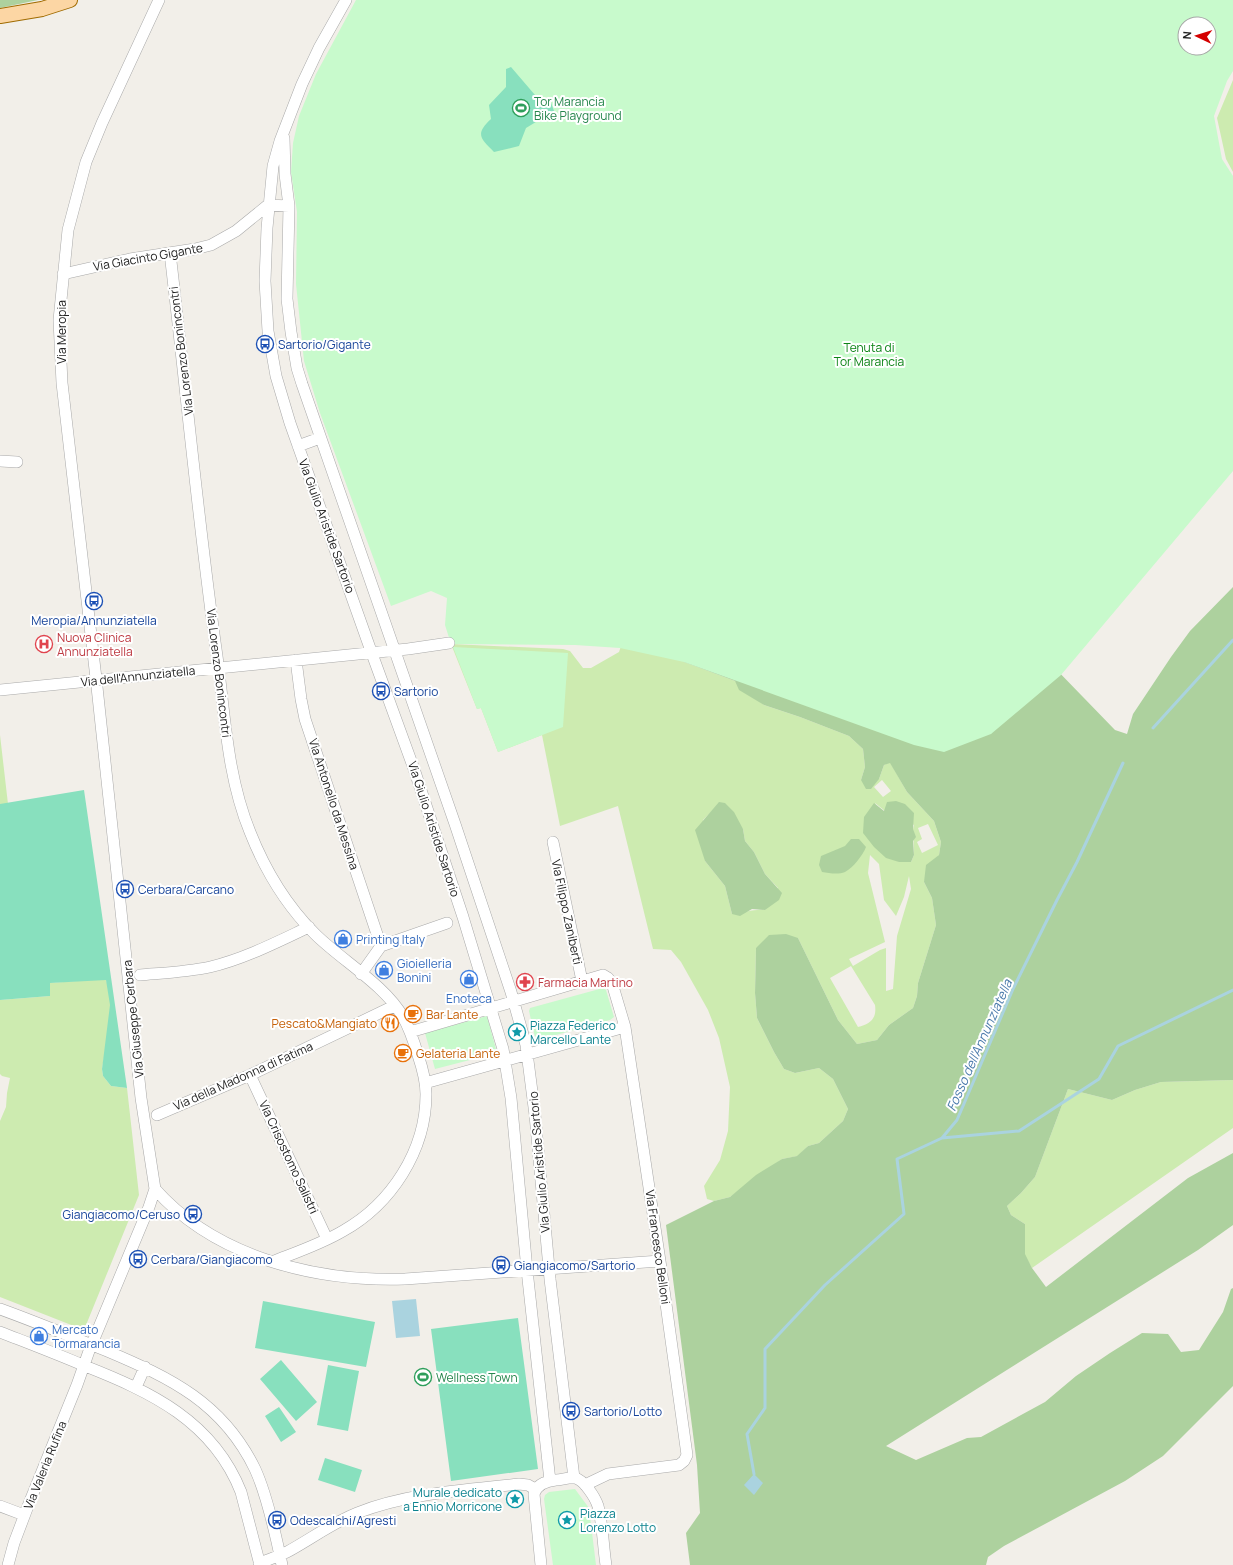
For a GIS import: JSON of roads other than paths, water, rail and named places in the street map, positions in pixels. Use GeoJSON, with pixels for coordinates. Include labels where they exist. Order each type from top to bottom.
{"type":"FeatureCollection","features":[{"type":"Feature","properties":{"kind":"main road"},"geometry":{"type":"LineString","coordinates":[[0,16],[51,7],[70,0]]}},
{"type":"Feature","properties":{"kind":"street","name":"Via Meropia"},"geometry":{"type":"LineString","coordinates":[[97,681],[62,384],[59,320],[63,274],[71,217],[86,162],[102,123],[159,0]]}},
{"type":"Feature","properties":{"kind":"street","name":"Via Giulio Aristide Sartorio"},"geometry":{"type":"LineString","coordinates":[[346,0],[306,74],[280,141],[273,166],[268,205],[265,282],[268,331],[281,395],[414,769],[463,917],[491,1009]]}},
{"type":"Feature","properties":{"kind":"street","name":"Via Giulio Aristide Sartorio"},"geometry":{"type":"LineString","coordinates":[[284,131],[285,174],[289,206],[287,277],[291,332],[298,374],[455,824],[514,1002]]}},
{"type":"Feature","properties":{"kind":"street","name":"Via Giacinto Gigante"},"geometry":{"type":"LineString","coordinates":[[63,274],[130,259],[201,248],[220,242],[248,223],[268,205]]}},
{"type":"Feature","properties":{"kind":"street"},"geometry":{"type":"LineString","coordinates":[[268,205],[289,206]]}},
{"type":"Feature","properties":{"kind":"street","name":"Via Lorenzo Bonincontri"},"geometry":{"type":"LineString","coordinates":[[170,253],[211,614],[229,756],[240,807],[269,873],[285,897],[309,927],[394,1006],[402,1015],[410,1032]]}},
{"type":"Feature","properties":{"kind":"street","name":"Via Giulio Aristide Sartorio"},"geometry":{"type":"LineString","coordinates":[[298,446],[320,438]]}},
{"type":"Feature","properties":{"kind":"street"},"geometry":{"type":"LineString","coordinates":[[0,461],[17,462]]}},
{"type":"Feature","properties":{"kind":"street"},"geometry":{"type":"LineString","coordinates":[[371,651],[395,650],[449,643]]}},
{"type":"Feature","properties":{"kind":"street","name":"Via dell'Annunziatella"},"geometry":{"type":"LineString","coordinates":[[0,690],[371,651]]}},
{"type":"Feature","properties":{"kind":"street","name":"Via Antonello da Messina"},"geometry":{"type":"LineString","coordinates":[[296,660],[300,699],[305,719],[381,946]]}},
{"type":"Feature","properties":{"kind":"street","name":"Via Giuseppe Cerbara"},"geometry":{"type":"LineString","coordinates":[[92,1344],[149,1207],[155,1189],[141,1098],[97,681]]}},
{"type":"Feature","properties":{"kind":"street","name":"Via Filippo Zaniberti"},"geometry":{"type":"LineString","coordinates":[[552,842],[582,981]]}},
{"type":"Feature","properties":{"kind":"street"},"geometry":{"type":"LineString","coordinates":[[361,974],[381,946],[447,923]]}},
{"type":"Feature","properties":{"kind":"street"},"geometry":{"type":"LineString","coordinates":[[140,975],[197,969],[221,964],[248,954],[309,927]]}},
{"type":"Feature","properties":{"kind":"street"},"geometry":{"type":"LineString","coordinates":[[274,1261],[327,1239],[351,1226],[370,1212],[388,1194],[403,1174],[420,1135],[426,1097],[425,1083],[419,1057],[410,1032],[603,975],[612,983],[625,1027],[425,1083]]}},
{"type":"Feature","properties":{"kind":"street"},"geometry":{"type":"LineString","coordinates":[[514,1002],[528,1055]]}},
{"type":"Feature","properties":{"kind":"street","name":"Via della Madonna di Fatima"},"geometry":{"type":"LineString","coordinates":[[157,1115],[250,1075],[394,1006]]}},
{"type":"Feature","properties":{"kind":"street"},"geometry":{"type":"LineString","coordinates":[[491,1009],[506,1060]]}},
{"type":"Feature","properties":{"kind":"street","name":"Via Francesco Belloni"},"geometry":{"type":"LineString","coordinates":[[585,1485],[608,1474],[679,1465],[684,1461],[687,1455],[625,1027]]}},
{"type":"Feature","properties":{"kind":"street","name":"Via Giulio Aristide Sartorio"},"geometry":{"type":"LineString","coordinates":[[528,1055],[549,1268],[574,1478]]}},
{"type":"Feature","properties":{"kind":"street","name":"Via Giulio Aristide Sartorio"},"geometry":{"type":"LineString","coordinates":[[506,1060],[515,1134],[527,1270],[550,1481]]}},
{"type":"Feature","properties":{"kind":"street","name":"Via Crisostomo Salistri"},"geometry":{"type":"LineString","coordinates":[[250,1075],[327,1239]]}},
{"type":"Feature","properties":{"kind":"street"},"geometry":{"type":"LineString","coordinates":[[155,1189],[163,1199],[209,1235],[232,1246],[274,1261],[323,1274],[368,1279],[405,1279],[660,1261]]}},
{"type":"Feature","properties":{"kind":"street"},"geometry":{"type":"LineString","coordinates":[[0,1309],[92,1344],[145,1367],[197,1397],[222,1420],[249,1458],[258,1476],[281,1560]]}},
{"type":"Feature","properties":{"kind":"street"},"geometry":{"type":"LineString","coordinates":[[0,1332],[136,1387],[169,1406],[190,1421],[209,1439],[223,1456],[234,1477],[241,1492],[259,1564],[281,1560],[344,1519],[390,1502],[425,1495],[519,1484],[528,1485],[535,1490]]}},
{"type":"Feature","properties":{"kind":"street","name":"Via Valeria Rufina"},"geometry":{"type":"LineString","coordinates":[[8,1565],[24,1515],[92,1344]]}},
{"type":"Feature","properties":{"kind":"street"},"geometry":{"type":"LineString","coordinates":[[136,1387],[145,1367]]}},
{"type":"Feature","properties":{"kind":"street"},"geometry":{"type":"LineString","coordinates":[[542,1565],[533,1499],[535,1490],[542,1483],[574,1478],[581,1481],[585,1485],[598,1505],[606,1565]]}},
{"type":"Feature","properties":{"kind":"street"},"geometry":{"type":"LineString","coordinates":[[0,1506],[24,1515]]}},
{"type":"Feature","properties":{"kind":"water"},"geometry":{"type":"Polygon","coordinates":[[[416,1299],[420,1336],[396,1338],[392,1301],[416,1299]]]}},
{"type":"Feature","properties":{"kind":"water"},"geometry":{"type":"Polygon","coordinates":[[[754,1474],[763,1483],[754,1495],[744,1485],[754,1474]]]}},
{"type":"Feature","properties":{"kind":"waterway","name":"Fosso dell'Annunziatella"},"geometry":{"type":"LineString","coordinates":[[1153,728],[1233,640]]}},
{"type":"Feature","properties":{"kind":"waterway","name":"Fosso dell'Annunziatella"},"geometry":{"type":"LineString","coordinates":[[754,1474],[747,1434],[765,1408],[765,1349],[825,1285],[904,1214],[897,1159],[942,1138],[957,1120],[1013,989],[1077,862],[1123,763]]}},
{"type":"Feature","properties":{"kind":"waterway"},"geometry":{"type":"LineString","coordinates":[[942,1138],[1019,1131],[1099,1079],[1118,1046],[1233,990]]}},
{"type":"Feature","properties":{"kind":"place","name":"Tor Marancia Bike Playground"},"geometry":{"type":"Point","coordinates":[521,108]}},
{"type":"Feature","properties":{"kind":"place","name":"Sartorio/Gigante"},"geometry":{"type":"Point","coordinates":[265,344]}},
{"type":"Feature","properties":{"kind":"place","name":"Meropia/Annunziatella"},"geometry":{"type":"Point","coordinates":[94,601]}},
{"type":"Feature","properties":{"kind":"place","name":"Nuova Clinica Annunziatella"},"geometry":{"type":"Point","coordinates":[44,644]}},
{"type":"Feature","properties":{"kind":"place","name":"Sartorio"},"geometry":{"type":"Point","coordinates":[381,691]}},
{"type":"Feature","properties":{"kind":"place","name":"Cerbara/Carcano"},"geometry":{"type":"Point","coordinates":[125,889]}},
{"type":"Feature","properties":{"kind":"place","name":"Printing Italy"},"geometry":{"type":"Point","coordinates":[343,939]}},
{"type":"Feature","properties":{"kind":"place","name":"Gioielleria Bonini"},"geometry":{"type":"Point","coordinates":[384,970]}},
{"type":"Feature","properties":{"kind":"place","name":"Enoteca"},"geometry":{"type":"Point","coordinates":[469,979]}},
{"type":"Feature","properties":{"kind":"place","name":"Farmacia Martino"},"geometry":{"type":"Point","coordinates":[525,982]}},
{"type":"Feature","properties":{"kind":"place","name":"Bar Lante"},"geometry":{"type":"Point","coordinates":[413,1014]}},
{"type":"Feature","properties":{"kind":"place","name":"Pescato&Mangiato"},"geometry":{"type":"Point","coordinates":[390,1023]}},
{"type":"Feature","properties":{"kind":"place","name":"Piazza Federico Marcello Lante"},"geometry":{"type":"Point","coordinates":[517,1032]}},
{"type":"Feature","properties":{"kind":"place","name":"Gelateria Lante"},"geometry":{"type":"Point","coordinates":[403,1053]}},
{"type":"Feature","properties":{"kind":"place","name":"Giangiacomo/Ceruso"},"geometry":{"type":"Point","coordinates":[193,1214]}},
{"type":"Feature","properties":{"kind":"place","name":"Cerbara/Giangiacomo"},"geometry":{"type":"Point","coordinates":[138,1259]}},
{"type":"Feature","properties":{"kind":"place","name":"Giangiacomo/Sartorio"},"geometry":{"type":"Point","coordinates":[501,1265]}},
{"type":"Feature","properties":{"kind":"place","name":"Mercato Tormarancia"},"geometry":{"type":"Point","coordinates":[39,1336]}},
{"type":"Feature","properties":{"kind":"place","name":"Wellness Town"},"geometry":{"type":"Point","coordinates":[423,1377]}},
{"type":"Feature","properties":{"kind":"place","name":"Sartorio/Lotto"},"geometry":{"type":"Point","coordinates":[571,1411]}},
{"type":"Feature","properties":{"kind":"place","name":"Murale dedicato a Ennio Morricone"},"geometry":{"type":"Point","coordinates":[515,1499]}},
{"type":"Feature","properties":{"kind":"place","name":"Odescalchi/Agresti"},"geometry":{"type":"Point","coordinates":[277,1520]}},
{"type":"Feature","properties":{"kind":"place","name":"Piazza Lorenzo Lotto"},"geometry":{"type":"Point","coordinates":[567,1520]}},
{"type":"Feature","properties":{"kind":"park label","name":"Tenuta di Tor Marancia"},"geometry":{"type":"Point","coordinates":[869,354]}}]}
